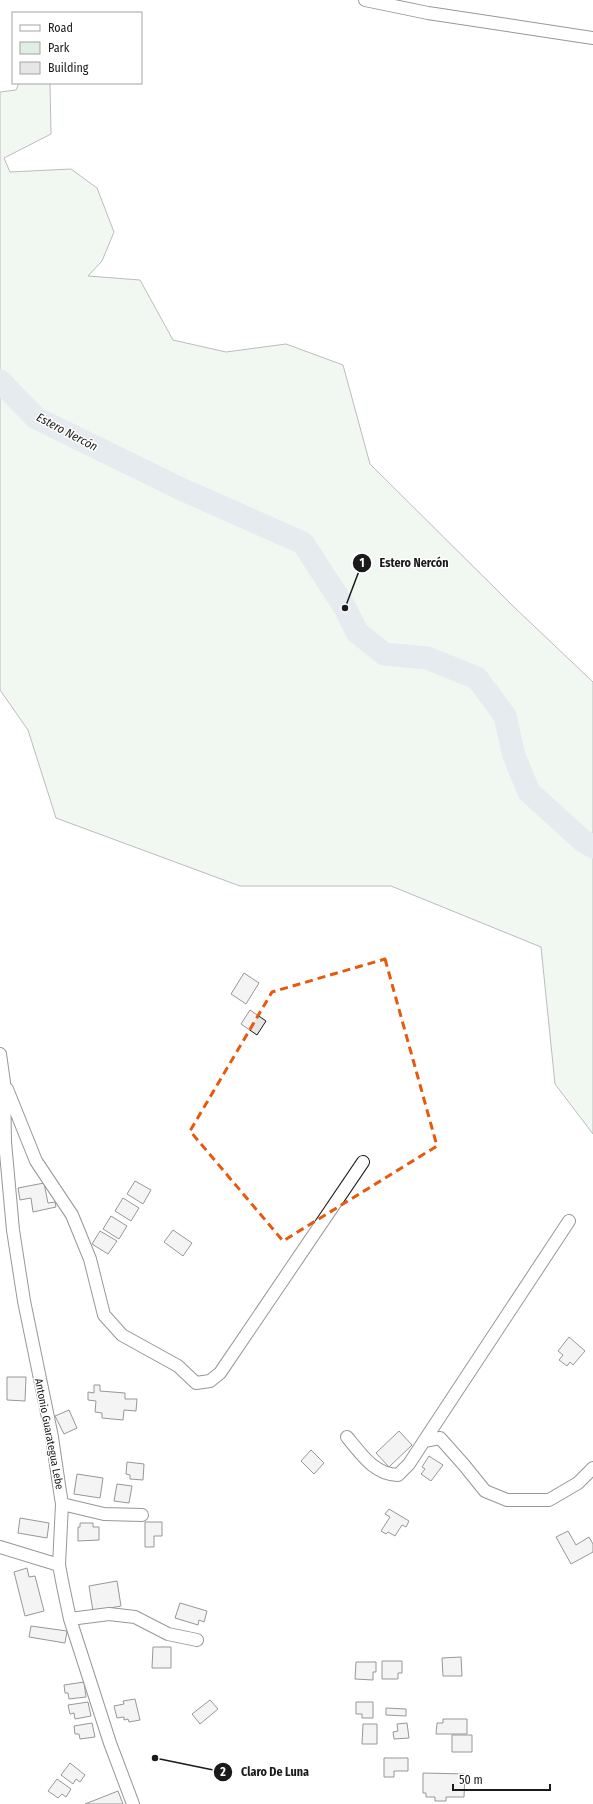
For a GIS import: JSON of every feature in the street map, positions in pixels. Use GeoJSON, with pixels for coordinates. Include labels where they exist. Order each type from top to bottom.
{"type":"FeatureCollection","features":[{"type":"Feature","properties":{"kind":"street"},"geometry":{"type":"LineString","coordinates":[[365,0],[393,3],[593,38]]}},
{"type":"Feature","properties":{"kind":"street","name":"Antonio Guarategua Lebe"},"geometry":{"type":"LineString","coordinates":[[0,1054],[4,1142],[13,1230],[24,1302],[52,1437],[62,1504],[59,1565],[70,1619],[110,1743],[133,1804]]}},
{"type":"Feature","properties":{"kind":"street"},"geometry":{"type":"LineString","coordinates":[[2,1080],[36,1161],[72,1215],[90,1259],[104,1315],[122,1336],[178,1366],[196,1383],[210,1381],[220,1373],[363,1162]]}},
{"type":"Feature","properties":{"kind":"street"},"geometry":{"type":"LineString","coordinates":[[347,1437],[371,1466],[389,1475],[398,1475],[409,1464],[569,1221]]}},
{"type":"Feature","properties":{"kind":"street"},"geometry":{"type":"LineString","coordinates":[[424,1440],[440,1438],[485,1491],[507,1500],[549,1500],[578,1483],[593,1468]]}},
{"type":"Feature","properties":{"kind":"street"},"geometry":{"type":"LineString","coordinates":[[62,1504],[104,1514],[142,1515]]}},
{"type":"Feature","properties":{"kind":"street"},"geometry":{"type":"LineString","coordinates":[[0,1547],[59,1565]]}},
{"type":"Feature","properties":{"kind":"street"},"geometry":{"type":"LineString","coordinates":[[70,1619],[109,1614],[134,1617],[168,1634],[197,1640]]}},
{"type":"Feature","properties":{"kind":"highlighted area"},"geometry":{"type":"Polygon","coordinates":[[[385,959],[437,1146],[283,1241],[190,1131],[272,992],[385,959]]]}},
{"type":"Feature","properties":{"kind":"green space"},"geometry":{"type":"Polygon","coordinates":[[[19,84],[50,84],[51,134],[4,158],[10,172],[71,169],[97,188],[114,232],[102,261],[88,276],[140,280],[173,340],[226,352],[286,344],[343,365],[370,464],[514,607],[593,682],[593,1134],[555,1084],[541,947],[391,886],[240,886],[56,818],[28,730],[0,690],[0,92],[16,90],[19,84]]]}},
{"type":"Feature","properties":{"kind":"building"},"geometry":{"type":"Polygon","coordinates":[[[244,973],[259,983],[246,1004],[231,994],[244,973]]]}},
{"type":"Feature","properties":{"kind":"building"},"geometry":{"type":"Polygon","coordinates":[[[250,1010],[266,1021],[257,1035],[241,1024],[250,1010]]]}},
{"type":"Feature","properties":{"kind":"building"},"geometry":{"type":"Polygon","coordinates":[[[135,1181],[151,1190],[143,1204],[127,1194],[135,1181]]]}},
{"type":"Feature","properties":{"kind":"building"},"geometry":{"type":"Polygon","coordinates":[[[44,1183],[48,1203],[55,1202],[56,1207],[33,1212],[31,1198],[20,1200],[18,1188],[44,1183]]]}},
{"type":"Feature","properties":{"kind":"building"},"geometry":{"type":"Polygon","coordinates":[[[123,1198],[139,1208],[131,1221],[115,1211],[123,1198]]]}},
{"type":"Feature","properties":{"kind":"building"},"geometry":{"type":"Polygon","coordinates":[[[111,1216],[127,1226],[119,1239],[103,1229],[111,1216]]]}},
{"type":"Feature","properties":{"kind":"building"},"geometry":{"type":"Polygon","coordinates":[[[173,1230],[192,1243],[183,1256],[164,1242],[173,1230]]]}},
{"type":"Feature","properties":{"kind":"building"},"geometry":{"type":"Polygon","coordinates":[[[100,1231],[117,1241],[108,1254],[92,1244],[100,1231]]]}},
{"type":"Feature","properties":{"kind":"building"},"geometry":{"type":"Polygon","coordinates":[[[569,1337],[585,1351],[573,1365],[570,1362],[567,1366],[559,1360],[563,1355],[558,1351],[569,1337]]]}},
{"type":"Feature","properties":{"kind":"building"},"geometry":{"type":"Polygon","coordinates":[[[7,1377],[26,1377],[25,1401],[7,1400],[7,1377]]]}},
{"type":"Feature","properties":{"kind":"building"},"geometry":{"type":"Polygon","coordinates":[[[94,1385],[100,1385],[100,1391],[125,1393],[125,1399],[137,1399],[136,1411],[124,1410],[123,1420],[102,1418],[102,1413],[95,1412],[96,1401],[88,1400],[88,1392],[94,1393],[94,1385]]]}},
{"type":"Feature","properties":{"kind":"building"},"geometry":{"type":"Polygon","coordinates":[[[69,1410],[77,1428],[64,1434],[55,1416],[69,1410]]]}},
{"type":"Feature","properties":{"kind":"building"},"geometry":{"type":"Polygon","coordinates":[[[399,1431],[412,1445],[389,1467],[376,1453],[399,1431]]]}},
{"type":"Feature","properties":{"kind":"building"},"geometry":{"type":"Polygon","coordinates":[[[311,1450],[324,1463],[314,1474],[301,1461],[311,1450]]]}},
{"type":"Feature","properties":{"kind":"building"},"geometry":{"type":"Polygon","coordinates":[[[429,1456],[443,1465],[431,1481],[421,1474],[425,1469],[422,1467],[429,1456]]]}},
{"type":"Feature","properties":{"kind":"building"},"geometry":{"type":"Polygon","coordinates":[[[127,1462],[144,1464],[143,1480],[130,1479],[130,1475],[126,1474],[127,1462]]]}},
{"type":"Feature","properties":{"kind":"building"},"geometry":{"type":"Polygon","coordinates":[[[77,1474],[103,1478],[100,1498],[74,1494],[77,1474]]]}},
{"type":"Feature","properties":{"kind":"building"},"geometry":{"type":"Polygon","coordinates":[[[117,1484],[132,1486],[129,1503],[114,1501],[117,1484]]]}},
{"type":"Feature","properties":{"kind":"building"},"geometry":{"type":"Polygon","coordinates":[[[389,1509],[409,1521],[406,1527],[402,1525],[395,1536],[388,1532],[386,1534],[381,1531],[390,1517],[385,1514],[389,1509]]]}},
{"type":"Feature","properties":{"kind":"building"},"geometry":{"type":"Polygon","coordinates":[[[20,1518],[49,1523],[47,1538],[18,1533],[20,1518]]]}},
{"type":"Feature","properties":{"kind":"building"},"geometry":{"type":"Polygon","coordinates":[[[145,1522],[162,1522],[162,1536],[154,1536],[154,1547],[145,1547],[145,1522]]]}},
{"type":"Feature","properties":{"kind":"building"},"geometry":{"type":"Polygon","coordinates":[[[80,1523],[93,1523],[93,1527],[99,1527],[99,1540],[78,1541],[78,1527],[80,1527],[80,1523]]]}},
{"type":"Feature","properties":{"kind":"building"},"geometry":{"type":"Polygon","coordinates":[[[568,1531],[576,1545],[589,1537],[593,1544],[593,1552],[571,1564],[556,1537],[568,1531]]]}},
{"type":"Feature","properties":{"kind":"building"},"geometry":{"type":"Polygon","coordinates":[[[27,1568],[29,1577],[35,1576],[44,1611],[25,1616],[14,1572],[27,1568]]]}},
{"type":"Feature","properties":{"kind":"building"},"geometry":{"type":"Polygon","coordinates":[[[117,1581],[121,1606],[93,1611],[89,1586],[117,1581]]]}},
{"type":"Feature","properties":{"kind":"building"},"geometry":{"type":"Polygon","coordinates":[[[180,1603],[207,1611],[204,1622],[199,1620],[198,1625],[175,1618],[180,1603]]]}},
{"type":"Feature","properties":{"kind":"building"},"geometry":{"type":"Polygon","coordinates":[[[31,1626],[67,1631],[65,1643],[29,1637],[31,1626]]]}},
{"type":"Feature","properties":{"kind":"building"},"geometry":{"type":"Polygon","coordinates":[[[153,1647],[171,1647],[171,1668],[152,1668],[153,1647]]]}},
{"type":"Feature","properties":{"kind":"building"},"geometry":{"type":"Polygon","coordinates":[[[461,1657],[462,1676],[443,1676],[442,1658],[461,1657]]]}},
{"type":"Feature","properties":{"kind":"building"},"geometry":{"type":"Polygon","coordinates":[[[382,1661],[402,1661],[402,1673],[398,1673],[398,1679],[382,1679],[382,1661]]]}},
{"type":"Feature","properties":{"kind":"building"},"geometry":{"type":"Polygon","coordinates":[[[356,1662],[376,1662],[376,1672],[373,1672],[373,1680],[355,1679],[356,1662]]]}},
{"type":"Feature","properties":{"kind":"building"},"geometry":{"type":"Polygon","coordinates":[[[84,1682],[86,1697],[69,1699],[68,1693],[65,1693],[64,1685],[84,1682]]]}},
{"type":"Feature","properties":{"kind":"building"},"geometry":{"type":"Polygon","coordinates":[[[135,1699],[140,1720],[129,1722],[128,1719],[124,1720],[124,1717],[117,1718],[114,1706],[124,1704],[123,1701],[135,1699]]]}},
{"type":"Feature","properties":{"kind":"building"},"geometry":{"type":"Polygon","coordinates":[[[210,1700],[218,1709],[200,1724],[192,1714],[210,1700]]]}},
{"type":"Feature","properties":{"kind":"building"},"geometry":{"type":"Polygon","coordinates":[[[88,1702],[91,1716],[75,1719],[74,1713],[70,1714],[68,1705],[88,1702]]]}},
{"type":"Feature","properties":{"kind":"building"},"geometry":{"type":"Polygon","coordinates":[[[356,1702],[373,1702],[373,1718],[362,1718],[362,1714],[356,1714],[356,1702]]]}},
{"type":"Feature","properties":{"kind":"building"},"geometry":{"type":"Polygon","coordinates":[[[386,1708],[406,1709],[406,1716],[386,1715],[386,1708]]]}},
{"type":"Feature","properties":{"kind":"building"},"geometry":{"type":"Polygon","coordinates":[[[443,1719],[467,1719],[467,1734],[436,1734],[437,1723],[443,1723],[443,1719]]]}},
{"type":"Feature","properties":{"kind":"building"},"geometry":{"type":"Polygon","coordinates":[[[92,1723],[95,1737],[80,1739],[79,1734],[75,1734],[74,1726],[92,1723]]]}},
{"type":"Feature","properties":{"kind":"building"},"geometry":{"type":"Polygon","coordinates":[[[407,1723],[409,1738],[394,1739],[393,1732],[398,1731],[397,1724],[407,1723]]]}},
{"type":"Feature","properties":{"kind":"building"},"geometry":{"type":"Polygon","coordinates":[[[363,1724],[377,1724],[377,1744],[362,1744],[363,1724]]]}},
{"type":"Feature","properties":{"kind":"building"},"geometry":{"type":"Polygon","coordinates":[[[452,1735],[472,1735],[472,1752],[452,1752],[452,1735]]]}},
{"type":"Feature","properties":{"kind":"building"},"geometry":{"type":"Polygon","coordinates":[[[384,1758],[408,1758],[408,1771],[394,1771],[394,1777],[384,1777],[384,1758]]]}},
{"type":"Feature","properties":{"kind":"building"},"geometry":{"type":"Polygon","coordinates":[[[70,1763],[85,1775],[80,1782],[76,1779],[73,1784],[61,1775],[70,1763]]]}},
{"type":"Feature","properties":{"kind":"building"},"geometry":{"type":"Polygon","coordinates":[[[423,1773],[465,1774],[464,1797],[446,1797],[446,1801],[435,1801],[435,1797],[426,1797],[426,1793],[423,1793],[423,1773]]]}},
{"type":"Feature","properties":{"kind":"building"},"geometry":{"type":"Polygon","coordinates":[[[57,1779],[71,1789],[66,1797],[62,1794],[58,1798],[48,1791],[57,1779]]]}},
{"type":"Feature","properties":{"kind":"building"},"geometry":{"type":"Polygon","coordinates":[[[118,1791],[123,1804],[85,1804],[118,1791]]]}},
{"type":"Feature","properties":{"kind":"waterway","name":"Estero Nercón"},"geometry":{"type":"LineString","coordinates":[[0,381],[36,418],[181,489],[303,543],[345,608],[357,632],[384,654],[427,658],[477,678],[505,716],[514,756],[529,792],[583,841],[593,847]]}},
{"type":"Feature","properties":{"kind":"place","name":"Estero Nercón"},"geometry":{"type":"Point","coordinates":[345,608]}},
{"type":"Feature","properties":{"kind":"place","name":"Claro De Luna"},"geometry":{"type":"Point","coordinates":[155,1758]}}]}
